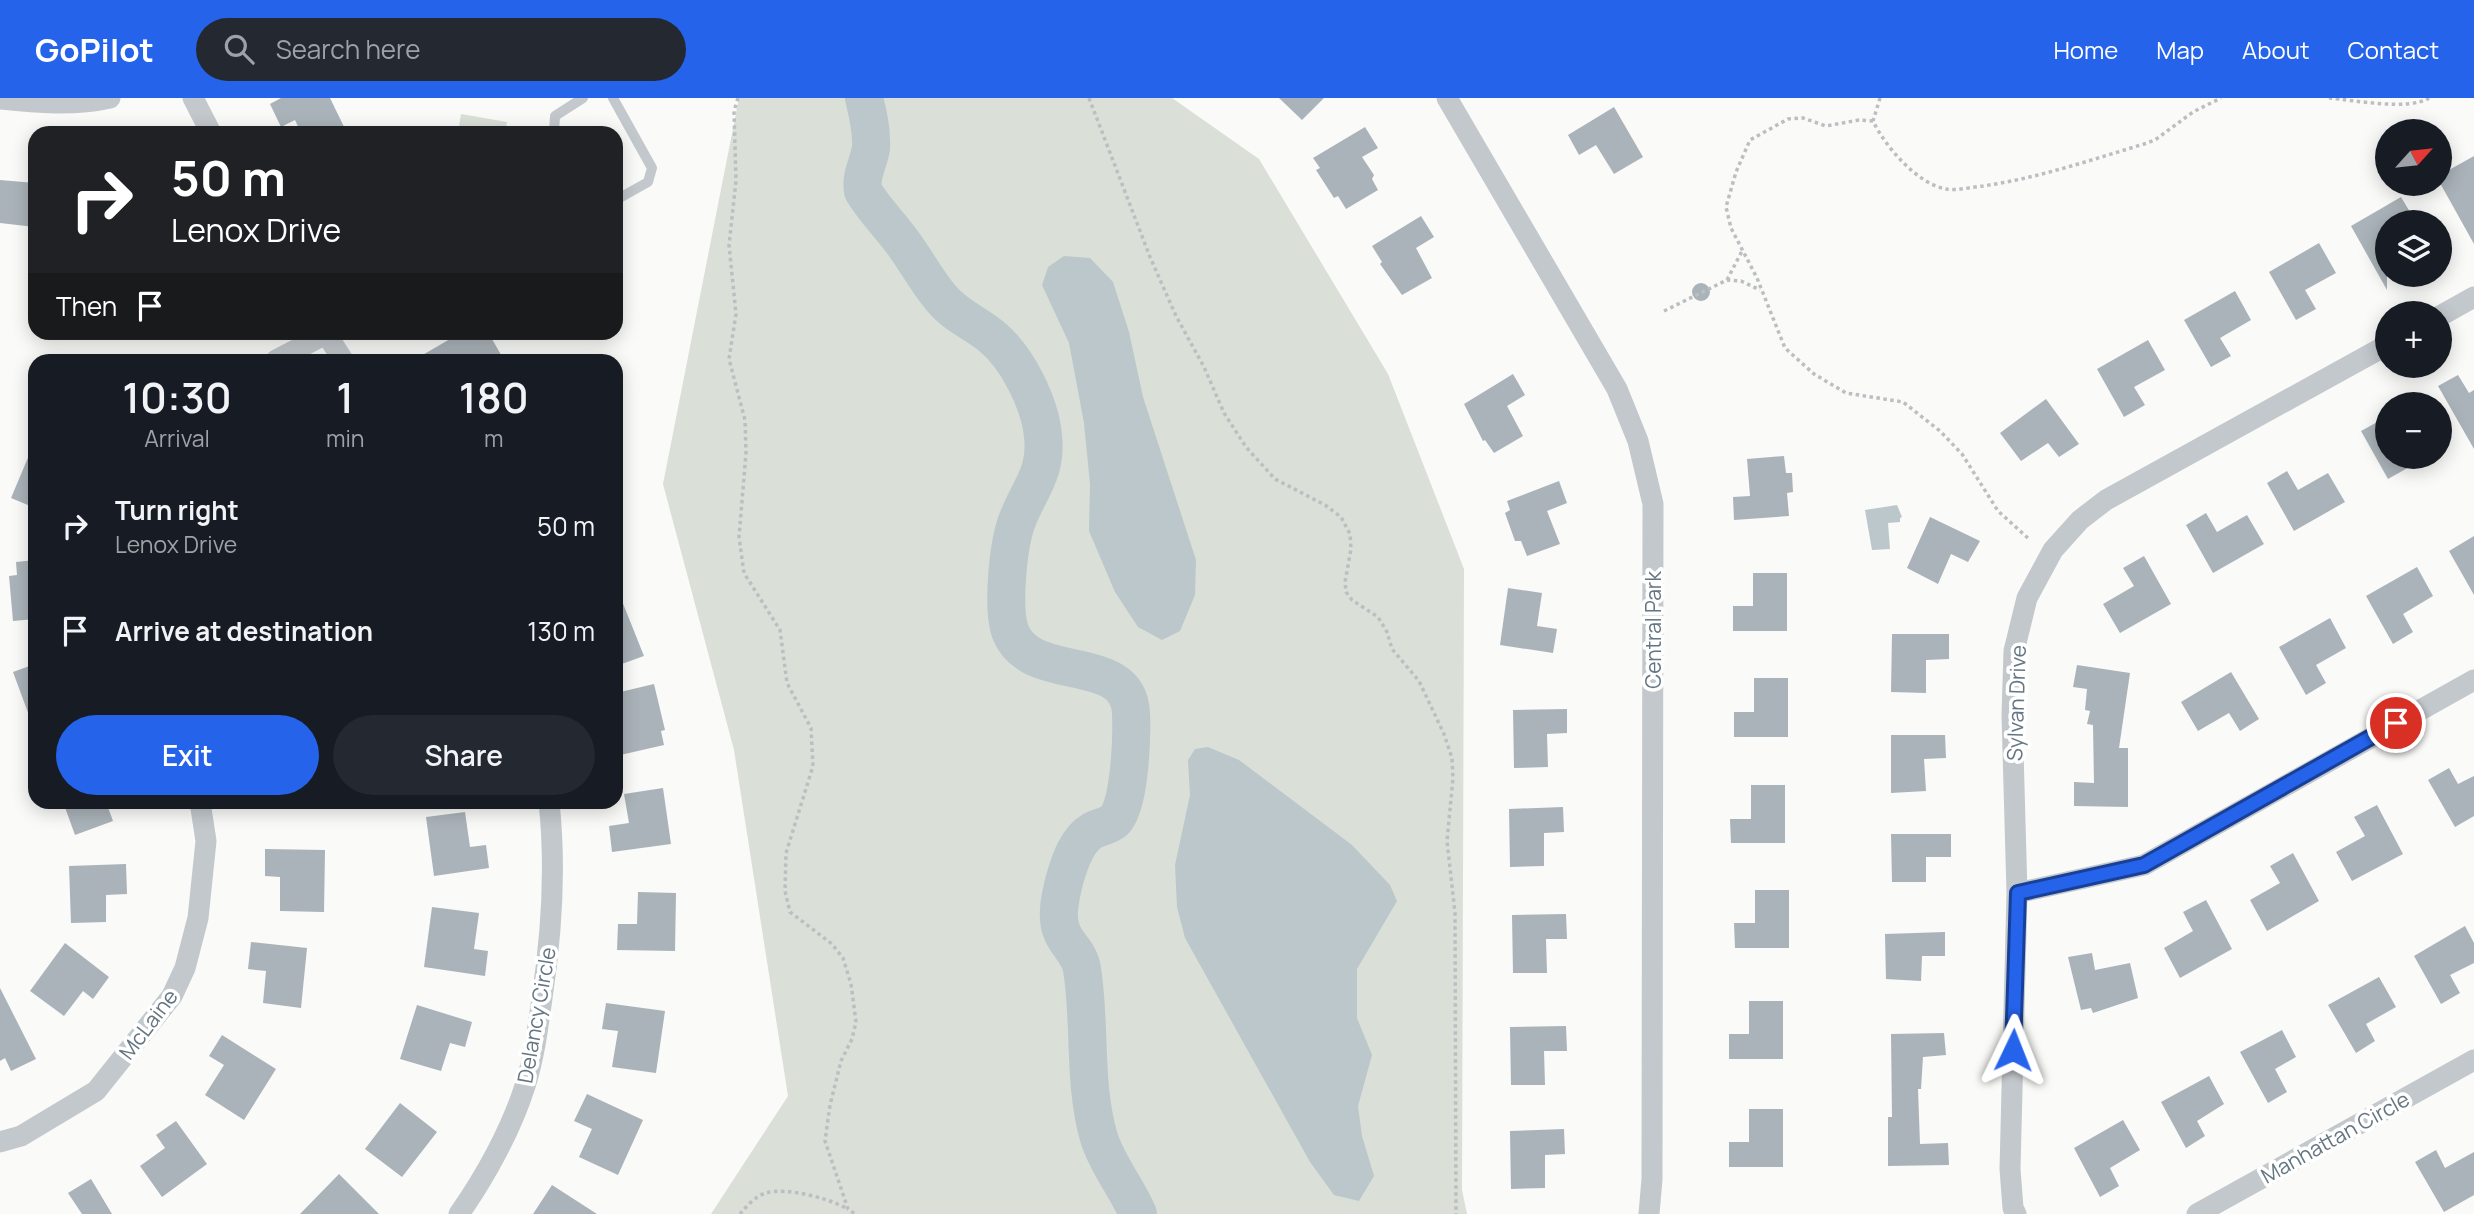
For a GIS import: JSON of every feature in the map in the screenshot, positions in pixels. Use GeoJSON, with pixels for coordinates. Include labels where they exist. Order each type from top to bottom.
{"type":"FeatureCollection","features":[{"type":"Feature","properties":{"kind":"street"},"geometry":{"type":"LineString","coordinates":[[0,99],[95,102],[110,98]]}},
{"type":"Feature","properties":{"kind":"street"},"geometry":{"type":"LineString","coordinates":[[193,98],[207,126]]}},
{"type":"Feature","properties":{"kind":"street","name":"Central Park"},"geometry":{"type":"LineString","coordinates":[[1447,98],[1617,389],[1639,441],[1653,504],[1653,1180],[1649,1214]]}},
{"type":"Feature","properties":{"kind":"street"},"geometry":{"type":"LineString","coordinates":[[2452,309],[2474,296]]}},
{"type":"Feature","properties":{"kind":"street"},"geometry":{"type":"LineString","coordinates":[[287,354],[313,340]]}},
{"type":"Feature","properties":{"kind":"street","name":"Sylvan Drive"},"geometry":{"type":"LineString","coordinates":[[2016,1214],[2013,1208],[2010,1169],[2018,893],[2012,715],[2014,651],[2027,598],[2053,550],[2080,520],[2106,500],[2375,352]]}},
{"type":"Feature","properties":{"kind":"street"},"geometry":{"type":"LineString","coordinates":[[2018,893],[2144,865],[2474,680]]}},
{"type":"Feature","properties":{"kind":"street","name":"McLaine"},"geometry":{"type":"LineString","coordinates":[[0,1142],[21,1136],[96,1091],[172,996],[185,968],[198,918],[206,841],[201,809]]}},
{"type":"Feature","properties":{"kind":"street","name":"Delancy Circle"},"geometry":{"type":"LineString","coordinates":[[459,1214],[495,1155],[525,1086],[539,1024],[553,893],[548,809]]}},
{"type":"Feature","properties":{"kind":"street","name":"Manhattan Circle"},"geometry":{"type":"LineString","coordinates":[[2197,1214],[2474,1060]]}},
{"type":"Feature","properties":{"kind":"lane"},"geometry":{"type":"LineString","coordinates":[[554,126],[555,116],[583,98]]}},
{"type":"Feature","properties":{"kind":"lane"},"geometry":{"type":"LineString","coordinates":[[613,98],[652,168],[648,182],[623,196]]}},
{"type":"Feature","properties":{"kind":"path"},"geometry":{"type":"LineString","coordinates":[[738,98],[734,111],[736,181],[729,245],[736,314],[729,359],[745,420],[746,453],[738,537],[744,573],[780,630],[787,683],[811,728],[813,766],[786,853],[785,891],[790,912],[832,944],[843,958],[851,984],[856,1023],[852,1039],[841,1061],[830,1105],[825,1142],[848,1209]]}},
{"type":"Feature","properties":{"kind":"path"},"geometry":{"type":"LineString","coordinates":[[1088,98],[1150,257],[1224,412],[1246,447],[1275,479],[1325,505],[1341,517],[1350,534],[1346,592],[1352,600],[1378,617],[1387,632],[1392,649],[1419,681],[1433,706],[1452,758],[1453,778],[1447,841],[1454,913],[1456,1214]]}},
{"type":"Feature","properties":{"kind":"path"},"geometry":{"type":"LineString","coordinates":[[1880,98],[1873,121],[1880,136],[1904,164],[1933,184],[1947,190],[2006,183],[2144,144],[2155,140],[2193,112],[2221,98]]}},
{"type":"Feature","properties":{"kind":"path"},"geometry":{"type":"LineString","coordinates":[[2329,98],[2407,104],[2422,103],[2428,98]]}},
{"type":"Feature","properties":{"kind":"path"},"geometry":{"type":"LineString","coordinates":[[1873,121],[1859,120],[1826,126],[1803,118],[1788,119],[1750,140],[1736,172],[1726,207],[1731,228],[1757,278],[1785,348],[1814,374],[1846,393],[1903,402],[1962,454],[1998,512],[2029,539]]}},
{"type":"Feature","properties":{"kind":"path"},"geometry":{"type":"LineString","coordinates":[[1727,280],[1742,250]]}},
{"type":"Feature","properties":{"kind":"path"},"geometry":{"type":"LineString","coordinates":[[1664,311],[1727,280],[1741,281],[1760,290]]}},
{"type":"Feature","properties":{"kind":"path"},"geometry":{"type":"LineString","coordinates":[[740,1214],[764,1194],[782,1191],[833,1201],[855,1214]]}},
{"type":"Feature","properties":{"kind":"shaded area"},"geometry":{"type":"Polygon","coordinates":[[[739,98],[1172,98],[1259,159],[1388,374],[1464,569],[1462,1190],[1467,1214],[711,1214],[788,1096],[734,750],[663,484],[739,98]]]}},
{"type":"Feature","properties":{"kind":"shaded area"},"geometry":{"type":"Polygon","coordinates":[[[461,114],[507,122],[506,126],[459,126],[461,114]]]}},
{"type":"Feature","properties":{"kind":"shaded area"},"geometry":{"type":"Polygon","coordinates":[[[1064,256],[1090,258],[1113,282],[1129,332],[1143,397],[1196,560],[1195,595],[1180,631],[1162,640],[1138,627],[1115,592],[1089,531],[1090,484],[1084,423],[1069,343],[1042,285],[1048,267],[1064,256]]]}},
{"type":"Feature","properties":{"kind":"shaded area"},"geometry":{"type":"Polygon","coordinates":[[[1897,505],[1902,517],[1900,522],[1888,523],[1890,549],[1872,550],[1865,510],[1897,505]]]}},
{"type":"Feature","properties":{"kind":"shaded area"},"geometry":{"type":"Polygon","coordinates":[[[1208,747],[1239,760],[1352,845],[1390,885],[1397,901],[1357,969],[1357,1018],[1372,1055],[1358,1106],[1362,1136],[1374,1176],[1359,1201],[1334,1195],[1310,1162],[1185,938],[1177,907],[1175,865],[1190,795],[1188,760],[1195,749],[1208,747]]]}},
{"type":"Feature","properties":{"kind":"building"},"geometry":{"type":"Polygon","coordinates":[[[281,98],[330,98],[344,126],[298,126],[295,120],[281,126],[270,104],[281,98]]]}},
{"type":"Feature","properties":{"kind":"building"},"geometry":{"type":"Polygon","coordinates":[[[1279,98],[1324,98],[1302,120],[1279,98]]]}},
{"type":"Feature","properties":{"kind":"building"},"geometry":{"type":"Polygon","coordinates":[[[1614,107],[1643,157],[1614,174],[1596,145],[1579,155],[1568,135],[1614,107]]]}},
{"type":"Feature","properties":{"kind":"building"},"geometry":{"type":"Polygon","coordinates":[[[1365,127],[1378,148],[1362,157],[1374,175],[1372,179],[1378,190],[1346,209],[1338,196],[1334,198],[1316,170],[1320,168],[1313,158],[1365,127]]]}},
{"type":"Feature","properties":{"kind":"building"},"geometry":{"type":"Polygon","coordinates":[[[2474,156],[2474,244],[2447,196],[2452,196],[2452,168],[2474,156]]]}},
{"type":"Feature","properties":{"kind":"building"},"geometry":{"type":"Polygon","coordinates":[[[0,180],[28,182],[28,226],[0,223],[0,180]]]}},
{"type":"Feature","properties":{"kind":"building"},"geometry":{"type":"Polygon","coordinates":[[[2401,197],[2409,210],[2379,210],[2401,197]]]}},
{"type":"Feature","properties":{"kind":"building"},"geometry":{"type":"Polygon","coordinates":[[[2375,212],[2375,269],[2351,226],[2375,212]]]}},
{"type":"Feature","properties":{"kind":"building"},"geometry":{"type":"Polygon","coordinates":[[[1421,216],[1434,237],[1416,248],[1432,278],[1402,295],[1380,264],[1382,262],[1372,246],[1421,216]]]}},
{"type":"Feature","properties":{"kind":"building"},"geometry":{"type":"Polygon","coordinates":[[[2319,243],[2336,273],[2305,290],[2316,309],[2296,320],[2269,272],[2319,243]]]}},
{"type":"Feature","properties":{"kind":"building"},"geometry":{"type":"Polygon","coordinates":[[[1697,283],[1705,283],[1710,292],[1708,299],[1697,301],[1692,296],[1692,288],[1697,283]]]}},
{"type":"Feature","properties":{"kind":"building"},"geometry":{"type":"Polygon","coordinates":[[[2235,291],[2251,320],[2220,338],[2231,356],[2211,367],[2184,320],[2235,291]]]}},
{"type":"Feature","properties":{"kind":"building"},"geometry":{"type":"Polygon","coordinates":[[[448,340],[493,340],[501,354],[424,354],[448,340]]]}},
{"type":"Feature","properties":{"kind":"building"},"geometry":{"type":"Polygon","coordinates":[[[2148,340],[2165,370],[2134,387],[2145,405],[2124,417],[2097,369],[2148,340]]]}},
{"type":"Feature","properties":{"kind":"building"},"geometry":{"type":"Polygon","coordinates":[[[1513,374],[1525,395],[1507,406],[1523,436],[1494,453],[1485,440],[1483,441],[1464,404],[1513,374]]]}},
{"type":"Feature","properties":{"kind":"building"},"geometry":{"type":"Polygon","coordinates":[[[2458,375],[2469,393],[2474,390],[2474,449],[2452,410],[2452,392],[2441,392],[2438,386],[2458,375]]]}},
{"type":"Feature","properties":{"kind":"building"},"geometry":{"type":"Polygon","coordinates":[[[2046,399],[2079,444],[2059,457],[2048,443],[2021,461],[2000,433],[2046,399]]]}},
{"type":"Feature","properties":{"kind":"building"},"geometry":{"type":"Polygon","coordinates":[[[2375,423],[2375,456],[2361,431],[2375,423]]]}},
{"type":"Feature","properties":{"kind":"building"},"geometry":{"type":"Polygon","coordinates":[[[1784,456],[1786,473],[1792,473],[1793,492],[1787,493],[1789,516],[1734,520],[1733,497],[1750,496],[1747,459],[1784,456]]]}},
{"type":"Feature","properties":{"kind":"building"},"geometry":{"type":"Polygon","coordinates":[[[28,458],[28,505],[11,498],[28,458]]]}},
{"type":"Feature","properties":{"kind":"building"},"geometry":{"type":"Polygon","coordinates":[[[2382,469],[2406,469],[2388,479],[2382,469]]]}},
{"type":"Feature","properties":{"kind":"building"},"geometry":{"type":"Polygon","coordinates":[[[2287,471],[2298,490],[2328,473],[2345,502],[2294,531],[2267,483],[2287,471]]]}},
{"type":"Feature","properties":{"kind":"building"},"geometry":{"type":"Polygon","coordinates":[[[1559,481],[1567,503],[1547,511],[1560,544],[1527,556],[1521,541],[1515,541],[1505,513],[1510,510],[1507,501],[1559,481]]]}},
{"type":"Feature","properties":{"kind":"building"},"geometry":{"type":"Polygon","coordinates":[[[2206,513],[2217,532],[2247,515],[2264,544],[2213,573],[2186,525],[2206,513]]]}},
{"type":"Feature","properties":{"kind":"building"},"geometry":{"type":"Polygon","coordinates":[[[1930,517],[1980,541],[1968,562],[1951,554],[1938,584],[1907,568],[1930,517]]]}},
{"type":"Feature","properties":{"kind":"building"},"geometry":{"type":"Polygon","coordinates":[[[2474,536],[2474,595],[2449,551],[2474,536]]]}},
{"type":"Feature","properties":{"kind":"building"},"geometry":{"type":"Polygon","coordinates":[[[2144,556],[2171,604],[2120,633],[2103,604],[2134,586],[2123,568],[2144,556]]]}},
{"type":"Feature","properties":{"kind":"building"},"geometry":{"type":"Polygon","coordinates":[[[28,561],[28,620],[13,621],[9,576],[17,575],[16,562],[28,561]]]}},
{"type":"Feature","properties":{"kind":"building"},"geometry":{"type":"Polygon","coordinates":[[[2417,567],[2433,596],[2403,614],[2413,632],[2393,644],[2366,596],[2417,567]]]}},
{"type":"Feature","properties":{"kind":"building"},"geometry":{"type":"Polygon","coordinates":[[[1753,573],[1787,573],[1787,631],[1733,631],[1733,606],[1753,606],[1753,573]]]}},
{"type":"Feature","properties":{"kind":"building"},"geometry":{"type":"Polygon","coordinates":[[[1508,588],[1542,593],[1537,626],[1557,629],[1553,653],[1500,645],[1508,588]]]}},
{"type":"Feature","properties":{"kind":"building"},"geometry":{"type":"Polygon","coordinates":[[[623,604],[644,656],[623,664],[623,604]]]}},
{"type":"Feature","properties":{"kind":"building"},"geometry":{"type":"Polygon","coordinates":[[[2330,618],[2346,648],[2316,665],[2326,683],[2306,695],[2279,647],[2330,618]]]}},
{"type":"Feature","properties":{"kind":"building"},"geometry":{"type":"Polygon","coordinates":[[[1892,634],[1949,634],[1949,659],[1926,660],[1926,693],[1891,692],[1892,634]]]}},
{"type":"Feature","properties":{"kind":"building"},"geometry":{"type":"Polygon","coordinates":[[[2077,665],[2130,673],[2119,748],[2128,748],[2128,807],[2074,806],[2074,782],[2094,783],[2093,725],[2087,724],[2090,711],[2085,710],[2087,689],[2073,687],[2077,665]]]}},
{"type":"Feature","properties":{"kind":"building"},"geometry":{"type":"Polygon","coordinates":[[[28,667],[28,712],[13,672],[28,667]]]}},
{"type":"Feature","properties":{"kind":"building"},"geometry":{"type":"Polygon","coordinates":[[[2231,672],[2259,719],[2240,731],[2229,713],[2198,731],[2181,702],[2231,672]]]}},
{"type":"Feature","properties":{"kind":"building"},"geometry":{"type":"Polygon","coordinates":[[[1754,678],[1788,678],[1788,737],[1734,737],[1734,712],[1754,712],[1754,678]]]}},
{"type":"Feature","properties":{"kind":"building"},"geometry":{"type":"Polygon","coordinates":[[[654,684],[665,730],[661,731],[664,745],[623,754],[623,691],[654,684]]]}},
{"type":"Feature","properties":{"kind":"building"},"geometry":{"type":"Polygon","coordinates":[[[1567,709],[1567,733],[1547,734],[1548,767],[1514,768],[1513,710],[1567,709]]]}},
{"type":"Feature","properties":{"kind":"building"},"geometry":{"type":"Polygon","coordinates":[[[1891,735],[1945,735],[1946,758],[1924,759],[1926,791],[1891,793],[1891,735]]]}},
{"type":"Feature","properties":{"kind":"building"},"geometry":{"type":"Polygon","coordinates":[[[2449,768],[2458,784],[2474,776],[2474,816],[2455,827],[2428,780],[2449,768]]]}},
{"type":"Feature","properties":{"kind":"building"},"geometry":{"type":"Polygon","coordinates":[[[1751,785],[1785,785],[1785,843],[1731,843],[1730,819],[1751,819],[1751,785]]]}},
{"type":"Feature","properties":{"kind":"building"},"geometry":{"type":"Polygon","coordinates":[[[663,788],[671,844],[612,852],[609,826],[629,823],[624,794],[663,788]]]}},
{"type":"Feature","properties":{"kind":"building"},"geometry":{"type":"Polygon","coordinates":[[[2377,805],[2403,854],[2352,881],[2336,852],[2365,836],[2354,817],[2377,805]]]}},
{"type":"Feature","properties":{"kind":"building"},"geometry":{"type":"Polygon","coordinates":[[[1563,807],[1564,832],[1544,833],[1544,866],[1510,867],[1509,809],[1563,807]]]}},
{"type":"Feature","properties":{"kind":"building"},"geometry":{"type":"Polygon","coordinates":[[[66,809],[109,809],[113,821],[75,835],[66,809]]]}},
{"type":"Feature","properties":{"kind":"building"},"geometry":{"type":"Polygon","coordinates":[[[465,812],[470,847],[486,845],[489,868],[434,876],[426,817],[465,812]]]}},
{"type":"Feature","properties":{"kind":"building"},"geometry":{"type":"Polygon","coordinates":[[[1891,834],[1951,834],[1951,857],[1926,857],[1926,882],[1892,882],[1891,834]]]}},
{"type":"Feature","properties":{"kind":"building"},"geometry":{"type":"Polygon","coordinates":[[[265,849],[325,850],[324,912],[280,911],[280,877],[265,876],[265,849]]]}},
{"type":"Feature","properties":{"kind":"building"},"geometry":{"type":"Polygon","coordinates":[[[2293,853],[2319,901],[2267,931],[2250,900],[2280,883],[2270,866],[2293,853]]]}},
{"type":"Feature","properties":{"kind":"building"},"geometry":{"type":"Polygon","coordinates":[[[126,864],[127,894],[106,895],[106,922],[71,923],[69,866],[126,864]]]}},
{"type":"Feature","properties":{"kind":"building"},"geometry":{"type":"Polygon","coordinates":[[[1755,890],[1789,890],[1789,948],[1735,948],[1734,923],[1755,923],[1755,890]]]}},
{"type":"Feature","properties":{"kind":"building"},"geometry":{"type":"Polygon","coordinates":[[[638,892],[676,893],[675,951],[617,950],[618,924],[637,924],[638,892]]]}},
{"type":"Feature","properties":{"kind":"building"},"geometry":{"type":"Polygon","coordinates":[[[2206,900],[2232,949],[2180,978],[2164,948],[2193,931],[2183,912],[2206,900]]]}},
{"type":"Feature","properties":{"kind":"building"},"geometry":{"type":"Polygon","coordinates":[[[432,907],[479,913],[474,949],[488,951],[485,976],[424,967],[432,907]]]}},
{"type":"Feature","properties":{"kind":"building"},"geometry":{"type":"Polygon","coordinates":[[[1566,914],[1567,939],[1546,939],[1547,973],[1513,973],[1512,915],[1566,914]]]}},
{"type":"Feature","properties":{"kind":"building"},"geometry":{"type":"Polygon","coordinates":[[[2465,926],[2474,943],[2474,963],[2450,975],[2460,993],[2441,1004],[2414,956],[2465,926]]]}},
{"type":"Feature","properties":{"kind":"building"},"geometry":{"type":"Polygon","coordinates":[[[1945,932],[1945,956],[1922,956],[1921,981],[1886,979],[1885,934],[1945,932]]]}},
{"type":"Feature","properties":{"kind":"building"},"geometry":{"type":"Polygon","coordinates":[[[251,942],[307,948],[301,1008],[263,1003],[266,971],[248,969],[251,942]]]}},
{"type":"Feature","properties":{"kind":"building"},"geometry":{"type":"Polygon","coordinates":[[[65,943],[109,977],[93,999],[83,991],[64,1016],[30,991],[65,943]]]}},
{"type":"Feature","properties":{"kind":"building"},"geometry":{"type":"Polygon","coordinates":[[[2092,953],[2095,970],[2130,963],[2138,998],[2093,1013],[2091,1008],[2081,1010],[2068,957],[2092,953]]]}},
{"type":"Feature","properties":{"kind":"building"},"geometry":{"type":"Polygon","coordinates":[[[2379,977],[2396,1007],[2366,1024],[2375,1041],[2356,1053],[2328,1005],[2379,977]]]}},
{"type":"Feature","properties":{"kind":"building"},"geometry":{"type":"Polygon","coordinates":[[[0,988],[36,1059],[11,1071],[5,1058],[0,1061],[0,988]]]}},
{"type":"Feature","properties":{"kind":"building"},"geometry":{"type":"Polygon","coordinates":[[[1749,1001],[1783,1001],[1783,1059],[1729,1059],[1729,1034],[1749,1034],[1749,1001]]]}},
{"type":"Feature","properties":{"kind":"building"},"geometry":{"type":"Polygon","coordinates":[[[606,1003],[665,1011],[656,1073],[612,1067],[618,1031],[602,1029],[606,1003]]]}},
{"type":"Feature","properties":{"kind":"building"},"geometry":{"type":"Polygon","coordinates":[[[417,1005],[472,1022],[465,1047],[450,1043],[441,1071],[400,1059],[417,1005]]]}},
{"type":"Feature","properties":{"kind":"building"},"geometry":{"type":"Polygon","coordinates":[[[1566,1026],[1567,1051],[1544,1051],[1545,1085],[1511,1085],[1510,1027],[1566,1026]]]}},
{"type":"Feature","properties":{"kind":"building"},"geometry":{"type":"Polygon","coordinates":[[[2282,1030],[2296,1057],[2275,1069],[2287,1092],[2268,1103],[2240,1052],[2282,1030]]]}},
{"type":"Feature","properties":{"kind":"building"},"geometry":{"type":"Polygon","coordinates":[[[1944,1033],[1946,1055],[1923,1057],[1921,1089],[1918,1089],[1920,1144],[1948,1143],[1949,1165],[1888,1166],[1888,1117],[1892,1117],[1891,1034],[1944,1033]]]}},
{"type":"Feature","properties":{"kind":"building"},"geometry":{"type":"Polygon","coordinates":[[[222,1035],[276,1069],[244,1120],[205,1095],[224,1065],[209,1056],[222,1035]]]}},
{"type":"Feature","properties":{"kind":"building"},"geometry":{"type":"Polygon","coordinates":[[[2209,1076],[2224,1104],[2197,1121],[2205,1136],[2186,1148],[2161,1102],[2209,1076]]]}},
{"type":"Feature","properties":{"kind":"building"},"geometry":{"type":"Polygon","coordinates":[[[587,1094],[643,1120],[618,1175],[579,1157],[592,1129],[574,1121],[587,1094]]]}},
{"type":"Feature","properties":{"kind":"building"},"geometry":{"type":"Polygon","coordinates":[[[400,1103],[437,1132],[402,1177],[365,1149],[400,1103]]]}},
{"type":"Feature","properties":{"kind":"building"},"geometry":{"type":"Polygon","coordinates":[[[1749,1109],[1783,1109],[1783,1167],[1729,1167],[1729,1142],[1749,1142],[1749,1109]]]}},
{"type":"Feature","properties":{"kind":"building"},"geometry":{"type":"Polygon","coordinates":[[[2123,1120],[2140,1150],[2110,1168],[2119,1186],[2100,1197],[2074,1148],[2123,1120]]]}},
{"type":"Feature","properties":{"kind":"building"},"geometry":{"type":"Polygon","coordinates":[[[176,1121],[207,1164],[162,1197],[140,1166],[165,1148],[156,1135],[176,1121]]]}},
{"type":"Feature","properties":{"kind":"building"},"geometry":{"type":"Polygon","coordinates":[[[1564,1129],[1565,1154],[1545,1155],[1545,1188],[1511,1189],[1510,1131],[1564,1129]]]}},
{"type":"Feature","properties":{"kind":"building"},"geometry":{"type":"Polygon","coordinates":[[[2436,1150],[2445,1168],[2474,1152],[2474,1195],[2444,1212],[2415,1162],[2436,1150]]]}},
{"type":"Feature","properties":{"kind":"building"},"geometry":{"type":"Polygon","coordinates":[[[339,1174],[379,1214],[300,1214],[339,1174]]]}},
{"type":"Feature","properties":{"kind":"building"},"geometry":{"type":"Polygon","coordinates":[[[91,1179],[112,1214],[82,1214],[68,1193],[91,1179]]]}},
{"type":"Feature","properties":{"kind":"building"},"geometry":{"type":"Polygon","coordinates":[[[552,1185],[597,1214],[533,1214],[552,1185]]]}},
{"type":"Feature","properties":{"kind":"waterway"},"geometry":{"type":"LineString","coordinates":[[864,98],[871,142],[863,191],[942,299],[953,310],[991,336],[1010,356],[1026,382],[1041,423],[1043,459],[1015,527],[1009,556],[1006,606],[1010,631],[1021,648],[1037,658],[1097,674],[1114,682],[1126,694],[1131,714],[1129,770],[1124,802],[1112,823],[1087,835],[1078,845],[1065,878],[1059,912],[1062,932],[1079,959],[1082,969],[1091,1096],[1099,1138],[1138,1214]]}},
{"type":"Feature","properties":{"kind":"route"},"geometry":{"type":"LineString","coordinates":[[2013,1050],[2018,893],[2144,865],[2396,723]]}}]}
